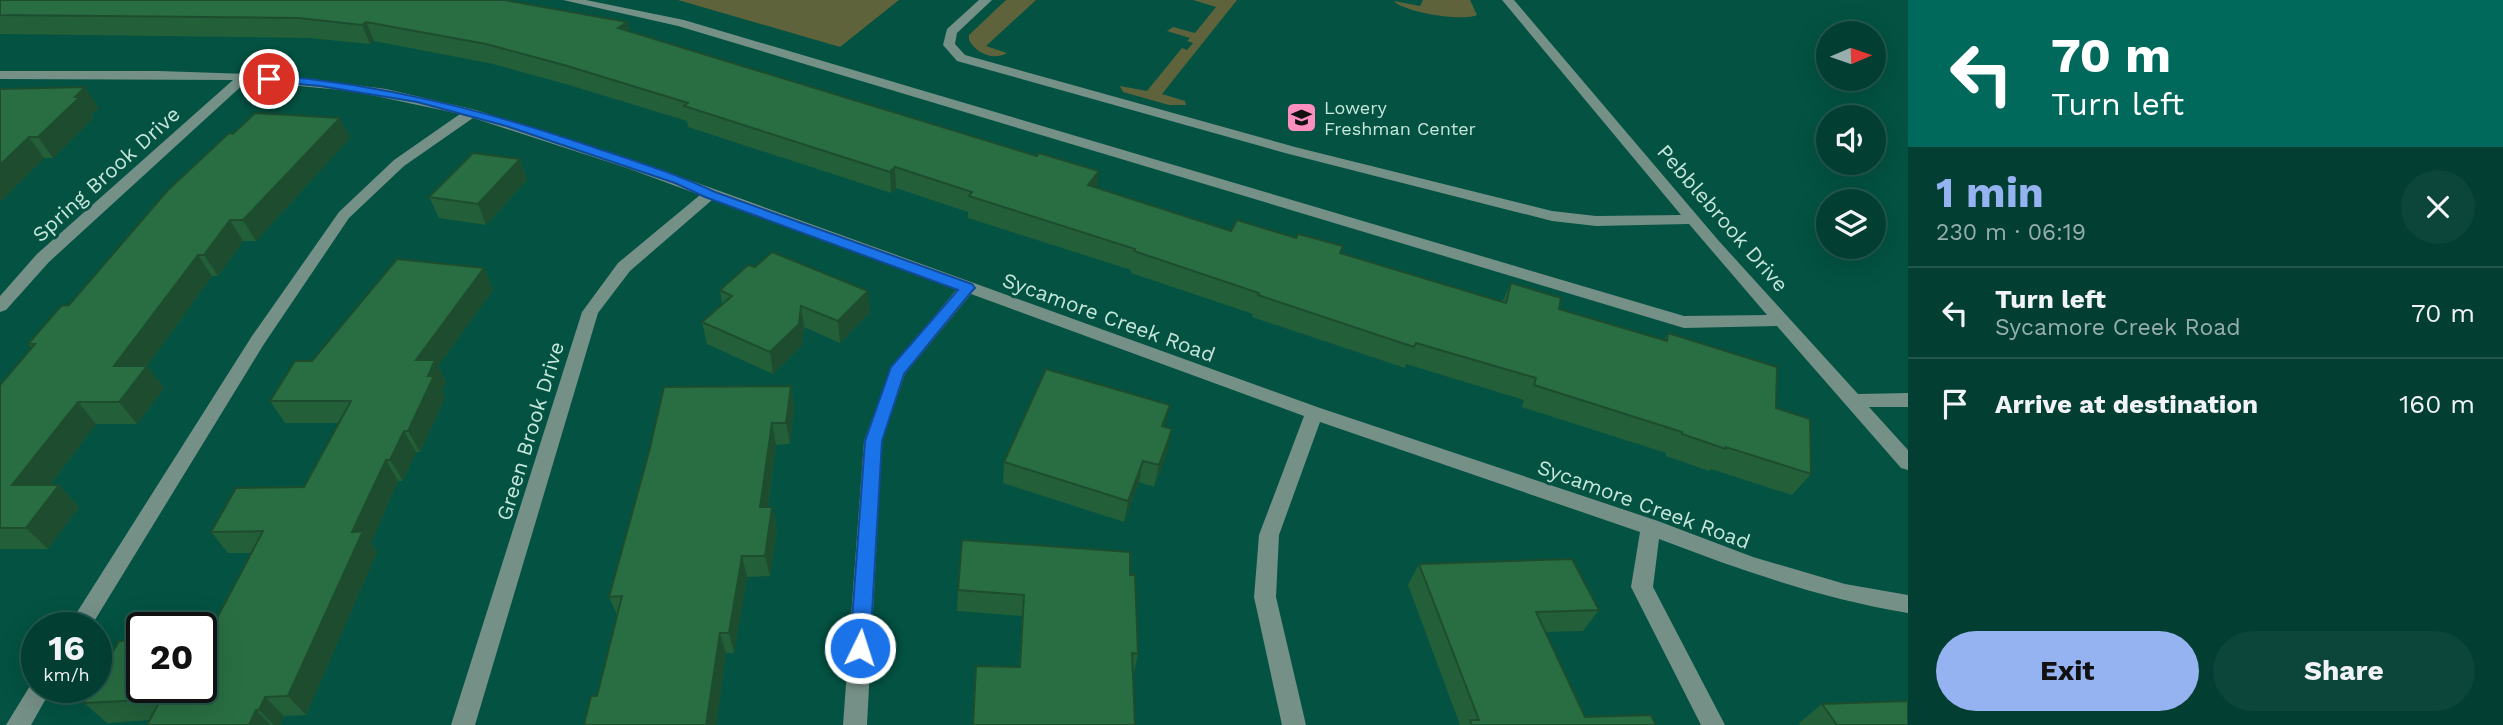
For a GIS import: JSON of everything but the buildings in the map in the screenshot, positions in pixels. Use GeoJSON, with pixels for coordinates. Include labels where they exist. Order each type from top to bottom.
{"type":"FeatureCollection","features":[{"type":"Feature","properties":{"kind":"street"},"geometry":{"type":"LineString","coordinates":[[569,0],[680,23],[1684,321],[1782,320]]}},
{"type":"Feature","properties":{"kind":"street"},"geometry":{"type":"LineString","coordinates":[[986,0],[951,32],[950,45],[961,58],[1290,150],[1552,216],[1596,221],[1693,219]]}},
{"type":"Feature","properties":{"kind":"street","name":"Pebblebrook Drive"},"geometry":{"type":"LineString","coordinates":[[1508,0],[1693,219],[1908,463]]}},
{"type":"Feature","properties":{"kind":"street","name":"Sycamore Creek Road"},"geometry":{"type":"LineString","coordinates":[[0,75],[244,77],[320,83],[418,99],[510,123],[680,181],[1314,413],[1651,527],[1762,568],[1845,593],[1908,604]]}},
{"type":"Feature","properties":{"kind":"street","name":"Spring Brook Drive"},"geometry":{"type":"LineString","coordinates":[[0,306],[43,258],[244,77]]}},
{"type":"Feature","properties":{"kind":"street"},"geometry":{"type":"LineString","coordinates":[[88,612],[258,340],[344,215],[399,163],[471,113]]}},
{"type":"Feature","properties":{"kind":"street","name":"Green Brook Drive"},"geometry":{"type":"LineString","coordinates":[[463,725],[590,312],[624,267],[710,194]]}},
{"type":"Feature","properties":{"kind":"street"},"geometry":{"type":"LineString","coordinates":[[855,725],[873,441],[897,372],[967,288]]}},
{"type":"Feature","properties":{"kind":"street"},"geometry":{"type":"LineString","coordinates":[[1855,401],[1908,400]]}},
{"type":"Feature","properties":{"kind":"street"},"geometry":{"type":"LineString","coordinates":[[1294,725],[1265,597],[1269,535],[1314,413]]}},
{"type":"Feature","properties":{"kind":"street"},"geometry":{"type":"LineString","coordinates":[[1651,527],[1642,587],[1713,725]]}},
{"type":"Feature","properties":{"kind":"street"},"geometry":{"type":"LineString","coordinates":[[18,725],[32,703]]}},
{"type":"Feature","properties":{"kind":"green space"},"geometry":{"type":"Polygon","coordinates":[[[678,0],[899,0],[840,47],[678,0]]]}},
{"type":"Feature","properties":{"kind":"green space"},"geometry":{"type":"Polygon","coordinates":[[[1006,0],[1036,0],[986,46],[1007,53],[991,56],[980,52],[972,45],[969,35],[1006,0]]]}},
{"type":"Feature","properties":{"kind":"green space"},"geometry":{"type":"Polygon","coordinates":[[[1193,0],[1237,0],[1162,94],[1185,101],[1186,105],[1169,105],[1123,92],[1120,86],[1147,91],[1182,48],[1187,50],[1193,43],[1187,41],[1190,38],[1167,31],[1173,27],[1195,33],[1216,7],[1193,0]]]}},
{"type":"Feature","properties":{"kind":"green space"},"geometry":{"type":"Polygon","coordinates":[[[1423,0],[1470,0],[1477,15],[1434,15],[1409,9],[1394,1],[1420,6],[1423,0]]]}},
{"type":"Feature","properties":{"kind":"place","name":"Lowery Freshman Center"},"geometry":{"type":"Point","coordinates":[1301,117]}},
{"type":"Feature","properties":{"kind":"route"},"geometry":{"type":"LineString","coordinates":[[269,79],[320,83],[418,99],[510,123],[680,181],[967,288],[897,372],[873,441],[860,648]]}}]}
